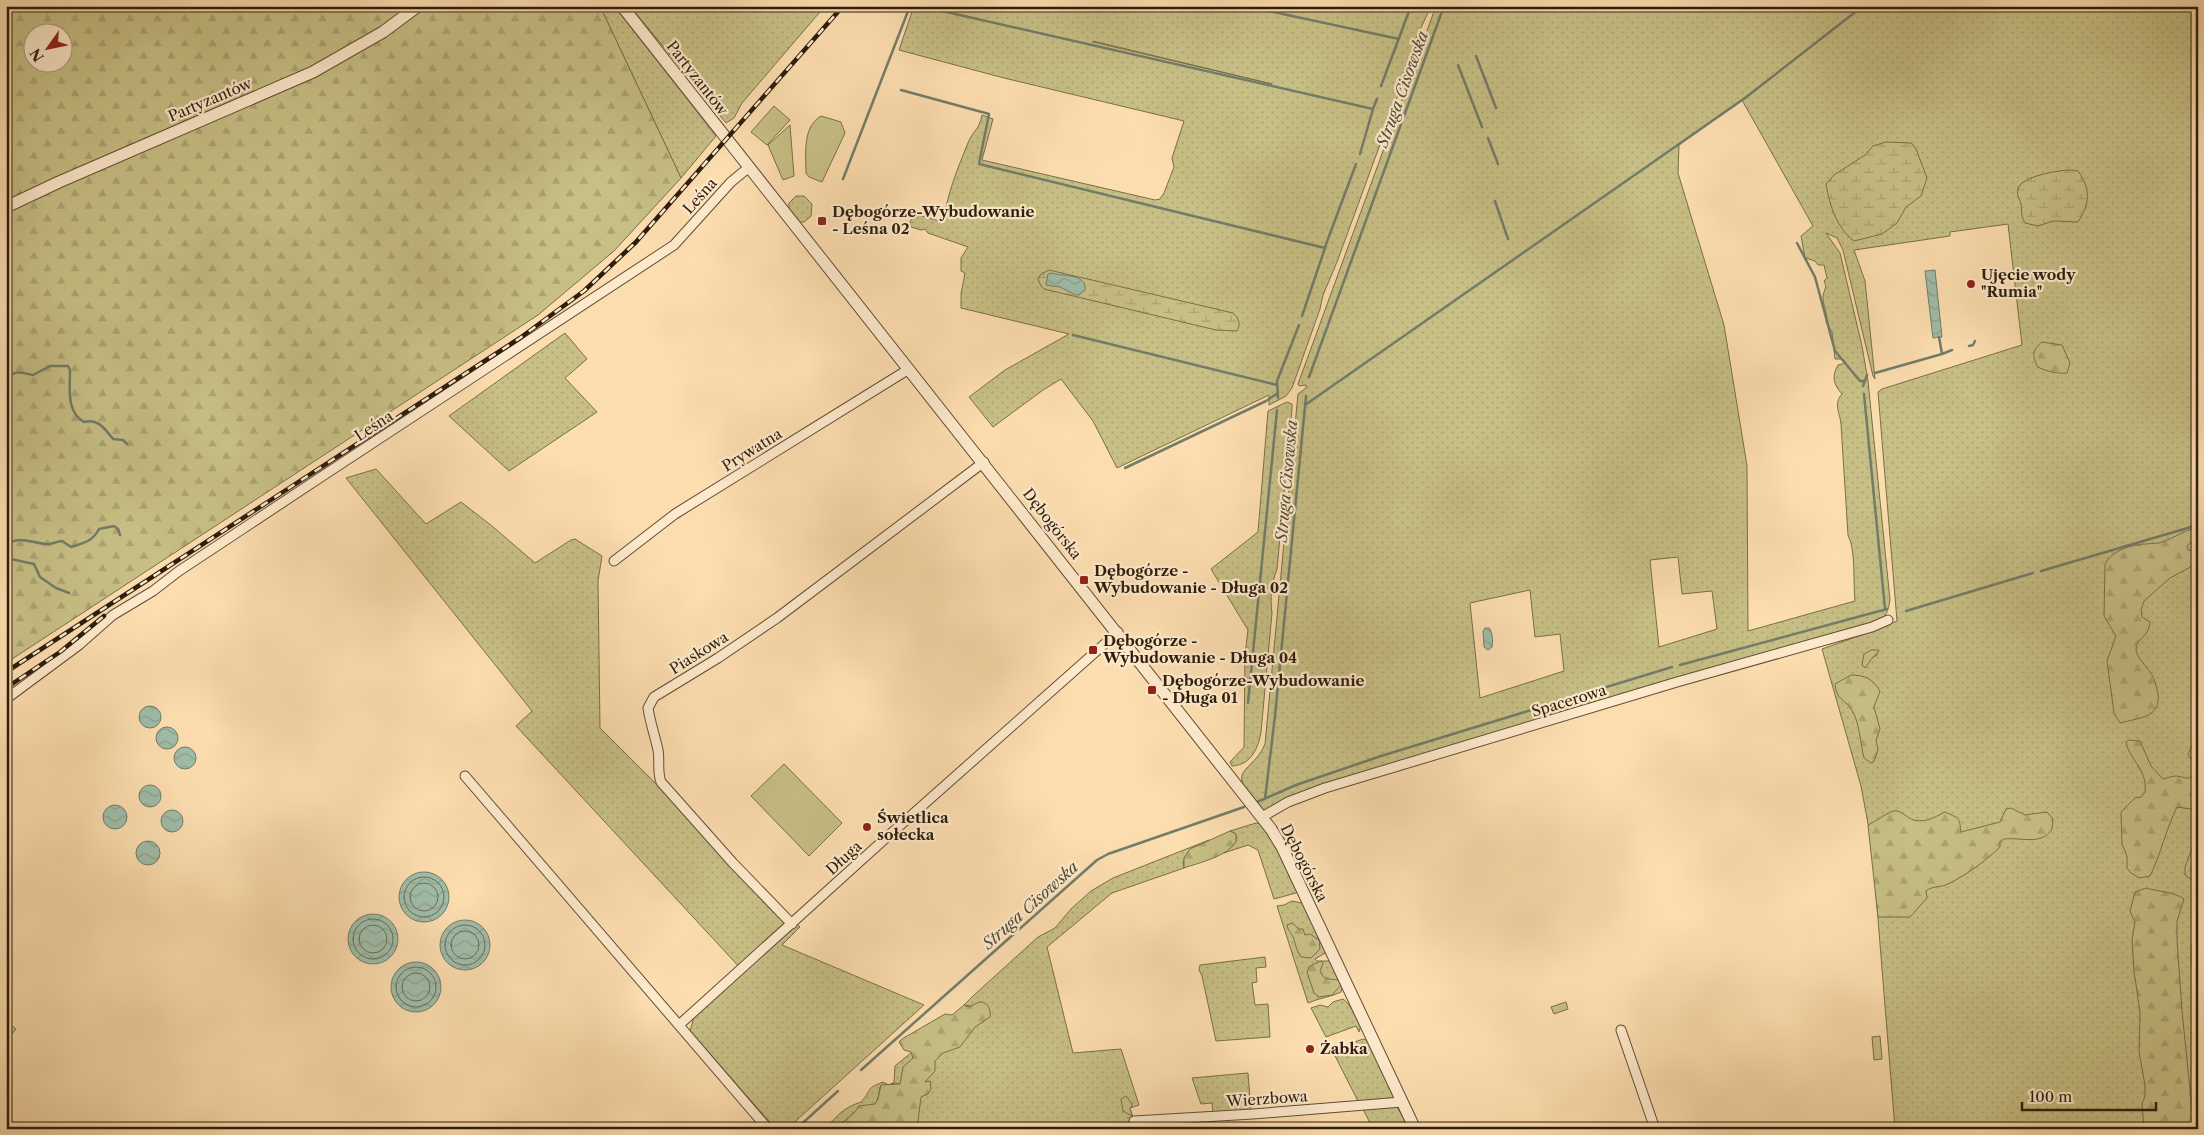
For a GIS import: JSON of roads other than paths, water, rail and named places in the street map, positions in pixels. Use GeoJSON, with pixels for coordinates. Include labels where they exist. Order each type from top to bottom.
{"type":"FeatureCollection","features":[{"type":"Feature","properties":{"kind":"street","name":"Partyzantów"},"geometry":{"type":"LineString","coordinates":[[6,207],[59,182],[313,72],[383,32],[418,6]]}},
{"type":"Feature","properties":{"kind":"street","name":"Partyzantów"},"geometry":{"type":"LineString","coordinates":[[622,6],[748,168]]}},
{"type":"Feature","properties":{"kind":"street","name":"Dębogórska"},"geometry":{"type":"LineString","coordinates":[[748,168],[984,462],[1262,817],[1282,847],[1415,1129]]}},
{"type":"Feature","properties":{"kind":"street","name":"Leśna"},"geometry":{"type":"LineString","coordinates":[[6,699],[79,645],[113,615],[153,591],[179,571],[674,245],[731,182],[748,168]]}},
{"type":"Feature","properties":{"kind":"street","name":"Prywatna"},"geometry":{"type":"LineString","coordinates":[[614,562],[675,514],[909,369]]}},
{"type":"Feature","properties":{"kind":"street","name":"Piaskowa"},"geometry":{"type":"LineString","coordinates":[[792,924],[733,863],[661,782],[658,776],[659,752],[651,728],[648,708],[654,697],[718,658],[777,618],[984,462]]}},
{"type":"Feature","properties":{"kind":"street","name":"Spacerowa"},"geometry":{"type":"LineString","coordinates":[[1262,817],[1288,802],[1325,788],[1677,682],[1872,627],[1888,620]]}},
{"type":"Feature","properties":{"kind":"street","name":"Długa"},"geometry":{"type":"LineString","coordinates":[[679,1025],[1118,632]]}},
{"type":"Feature","properties":{"kind":"street"},"geometry":{"type":"LineString","coordinates":[[465,776],[768,1129]]}},
{"type":"Feature","properties":{"kind":"street"},"geometry":{"type":"LineString","coordinates":[[1621,1030],[1655,1129]]}},
{"type":"Feature","properties":{"kind":"street","name":"Wierzbowa"},"geometry":{"type":"LineString","coordinates":[[1134,1121],[1244,1115],[1402,1102]]}},
{"type":"Feature","properties":{"kind":"water"},"geometry":{"type":"Polygon","coordinates":[[[1935,270],[1942,337],[1933,338],[1925,271],[1935,270]]]}},
{"type":"Feature","properties":{"kind":"water"},"geometry":{"type":"Polygon","coordinates":[[[1052,273],[1078,278],[1085,285],[1085,290],[1076,295],[1060,287],[1046,285],[1048,274],[1052,273]]]}},
{"type":"Feature","properties":{"kind":"water"},"geometry":{"type":"Polygon","coordinates":[[[1485,628],[1489,628],[1492,637],[1492,647],[1488,650],[1484,647],[1483,631],[1485,628]]]}},
{"type":"Feature","properties":{"kind":"water"},"geometry":{"type":"Polygon","coordinates":[[[150,706],[158,709],[161,717],[158,725],[150,728],[142,725],[139,717],[142,709],[150,706]]]}},
{"type":"Feature","properties":{"kind":"water"},"geometry":{"type":"Polygon","coordinates":[[[167,727],[175,730],[178,738],[175,746],[167,749],[159,746],[156,738],[159,730],[167,727]]]}},
{"type":"Feature","properties":{"kind":"water"},"geometry":{"type":"Polygon","coordinates":[[[185,747],[193,750],[196,758],[193,766],[185,769],[177,766],[174,758],[177,750],[185,747]]]}},
{"type":"Feature","properties":{"kind":"water"},"geometry":{"type":"Polygon","coordinates":[[[150,785],[158,788],[161,796],[158,804],[150,807],[142,804],[139,796],[142,788],[150,785]]]}},
{"type":"Feature","properties":{"kind":"water"},"geometry":{"type":"Polygon","coordinates":[[[115,805],[124,808],[127,817],[124,826],[115,829],[106,826],[103,817],[106,808],[115,805]]]}},
{"type":"Feature","properties":{"kind":"water"},"geometry":{"type":"Polygon","coordinates":[[[172,810],[180,813],[183,821],[180,829],[172,832],[164,829],[161,821],[164,813],[172,810]]]}},
{"type":"Feature","properties":{"kind":"water"},"geometry":{"type":"Polygon","coordinates":[[[148,841],[157,844],[160,853],[157,862],[148,865],[139,862],[136,853],[139,844],[148,841]]]}},
{"type":"Feature","properties":{"kind":"water"},"geometry":{"type":"Polygon","coordinates":[[[419,872],[429,872],[442,879],[449,892],[449,902],[442,915],[429,922],[419,922],[410,918],[403,911],[399,902],[399,892],[403,883],[410,876],[419,872]]]}},
{"type":"Feature","properties":{"kind":"water"},"geometry":{"type":"Polygon","coordinates":[[[368,914],[378,914],[391,921],[398,934],[398,944],[391,957],[378,964],[368,964],[359,960],[352,953],[348,944],[348,934],[352,925],[359,918],[368,914]]]}},
{"type":"Feature","properties":{"kind":"water"},"geometry":{"type":"Polygon","coordinates":[[[460,920],[470,920],[483,927],[490,940],[490,950],[483,963],[470,970],[460,970],[451,966],[444,959],[440,950],[440,940],[444,931],[451,924],[460,920]]]}},
{"type":"Feature","properties":{"kind":"water"},"geometry":{"type":"Polygon","coordinates":[[[411,962],[421,962],[434,969],[441,982],[441,992],[434,1005],[421,1012],[411,1012],[402,1008],[395,1001],[391,992],[391,982],[395,973],[402,966],[411,962]]]}},
{"type":"Feature","properties":{"kind":"waterway"},"geometry":{"type":"LineString","coordinates":[[843,179],[910,6]]}},
{"type":"Feature","properties":{"kind":"waterway"},"geometry":{"type":"LineString","coordinates":[[920,6],[1373,109],[1377,99]]}},
{"type":"Feature","properties":{"kind":"waterway"},"geometry":{"type":"LineString","coordinates":[[1246,6],[1399,39]]}},
{"type":"Feature","properties":{"kind":"waterway"},"geometry":{"type":"LineString","coordinates":[[1381,86],[1411,6]]}},
{"type":"Feature","properties":{"kind":"waterway","name":"Struga Cisowska"},"geometry":{"type":"LineString","coordinates":[[1309,377],[1444,6]]}},
{"type":"Feature","properties":{"kind":"waterway"},"geometry":{"type":"LineString","coordinates":[[1305,405],[1745,98],[1863,6]]}},
{"type":"Feature","properties":{"kind":"waterway"},"geometry":{"type":"LineString","coordinates":[[1476,56],[1496,108]]}},
{"type":"Feature","properties":{"kind":"waterway"},"geometry":{"type":"LineString","coordinates":[[1458,65],[1482,127]]}},
{"type":"Feature","properties":{"kind":"waterway"},"geometry":{"type":"LineString","coordinates":[[901,90],[989,114],[979,164],[1325,248],[1302,316]]}},
{"type":"Feature","properties":{"kind":"waterway"},"geometry":{"type":"LineString","coordinates":[[1360,154],[1373,109]]}},
{"type":"Feature","properties":{"kind":"waterway"},"geometry":{"type":"LineString","coordinates":[[1488,138],[1498,164]]}},
{"type":"Feature","properties":{"kind":"waterway"},"geometry":{"type":"LineString","coordinates":[[1325,247],[1356,164]]}},
{"type":"Feature","properties":{"kind":"waterway"},"geometry":{"type":"LineString","coordinates":[[1495,201],[1508,239]]}},
{"type":"Feature","properties":{"kind":"waterway"},"geometry":{"type":"LineString","coordinates":[[1797,243],[1815,277],[1835,351],[1860,381],[1865,381]]}},
{"type":"Feature","properties":{"kind":"waterway"},"geometry":{"type":"LineString","coordinates":[[1278,398],[1277,381],[1299,325]]}},
{"type":"Feature","properties":{"kind":"waterway"},"geometry":{"type":"LineString","coordinates":[[1073,335],[1277,385]]}},
{"type":"Feature","properties":{"kind":"waterway"},"geometry":{"type":"LineString","coordinates":[[1875,373],[1942,354],[1939,337]]}},
{"type":"Feature","properties":{"kind":"waterway"},"geometry":{"type":"LineString","coordinates":[[1969,346],[1973,345],[1975,341]]}},
{"type":"Feature","properties":{"kind":"waterway"},"geometry":{"type":"LineString","coordinates":[[1942,354],[1952,350]]}},
{"type":"Feature","properties":{"kind":"waterway"},"geometry":{"type":"LineString","coordinates":[[6,379],[16,373],[33,375],[50,366],[68,366],[70,370],[70,399],[78,418],[84,422],[97,423],[113,439],[123,440],[127,444]]}},
{"type":"Feature","properties":{"kind":"waterway"},"geometry":{"type":"LineString","coordinates":[[1863,386],[1867,375]]}},
{"type":"Feature","properties":{"kind":"waterway"},"geometry":{"type":"LineString","coordinates":[[1125,468],[1266,401],[1278,393]]}},
{"type":"Feature","properties":{"kind":"waterway"},"geometry":{"type":"LineString","coordinates":[[1864,394],[1885,609]]}},
{"type":"Feature","properties":{"kind":"waterway","name":"Struga Cisowska"},"geometry":{"type":"LineString","coordinates":[[1265,799],[1275,716],[1306,396]]}},
{"type":"Feature","properties":{"kind":"waterway"},"geometry":{"type":"LineString","coordinates":[[1248,703],[1277,410]]}},
{"type":"Feature","properties":{"kind":"waterway"},"geometry":{"type":"LineString","coordinates":[[2041,571],[2198,525]]}},
{"type":"Feature","properties":{"kind":"waterway"},"geometry":{"type":"LineString","coordinates":[[6,547],[10,543],[20,540],[42,544],[62,541],[71,547],[91,539],[99,529],[114,526],[118,529],[120,535]]}},
{"type":"Feature","properties":{"kind":"waterway"},"geometry":{"type":"LineString","coordinates":[[6,558],[34,564],[40,577],[56,588],[69,593]]}},
{"type":"Feature","properties":{"kind":"waterway"},"geometry":{"type":"LineString","coordinates":[[1906,611],[2033,573]]}},
{"type":"Feature","properties":{"kind":"waterway"},"geometry":{"type":"LineString","coordinates":[[1680,665],[1887,609]]}},
{"type":"Feature","properties":{"kind":"waterway"},"geometry":{"type":"LineString","coordinates":[[1257,802],[1296,785],[1381,756],[1672,667]]}},
{"type":"Feature","properties":{"kind":"waterway","name":"Struga Cisowska"},"geometry":{"type":"LineString","coordinates":[[861,1070],[1097,860],[1108,854],[1244,807]]}},
{"type":"Feature","properties":{"kind":"waterway","name":"Struga Cisowska"},"geometry":{"type":"LineString","coordinates":[[796,1129],[838,1091]]}},
{"type":"Feature","properties":{"kind":"railway"},"geometry":{"type":"LineString","coordinates":[[6,672],[520,338],[584,291],[636,242],[843,6]]}},
{"type":"Feature","properties":{"kind":"railway"},"geometry":{"type":"LineString","coordinates":[[6,688],[60,652],[104,616]]}},
{"type":"Feature","properties":{"kind":"place","name":"Dębogórze-Wybudowanie - Leśna 02"},"geometry":{"type":"Point","coordinates":[822,221]}},
{"type":"Feature","properties":{"kind":"place","name":"Ujęcie wody \"Rumia\""},"geometry":{"type":"Point","coordinates":[1971,284]}},
{"type":"Feature","properties":{"kind":"place","name":"Dębogórze - Wybudowanie - Długa 02"},"geometry":{"type":"Point","coordinates":[1084,580]}},
{"type":"Feature","properties":{"kind":"place","name":"Dębogórze - Wybudowanie - Długa 04"},"geometry":{"type":"Point","coordinates":[1093,650]}},
{"type":"Feature","properties":{"kind":"place","name":"Dębogórze-Wybudowanie - Długa 01"},"geometry":{"type":"Point","coordinates":[1152,690]}},
{"type":"Feature","properties":{"kind":"place","name":"Świetlica sołecka"},"geometry":{"type":"Point","coordinates":[867,827]}},
{"type":"Feature","properties":{"kind":"place","name":"Żabka"},"geometry":{"type":"Point","coordinates":[1310,1049]}}]}
